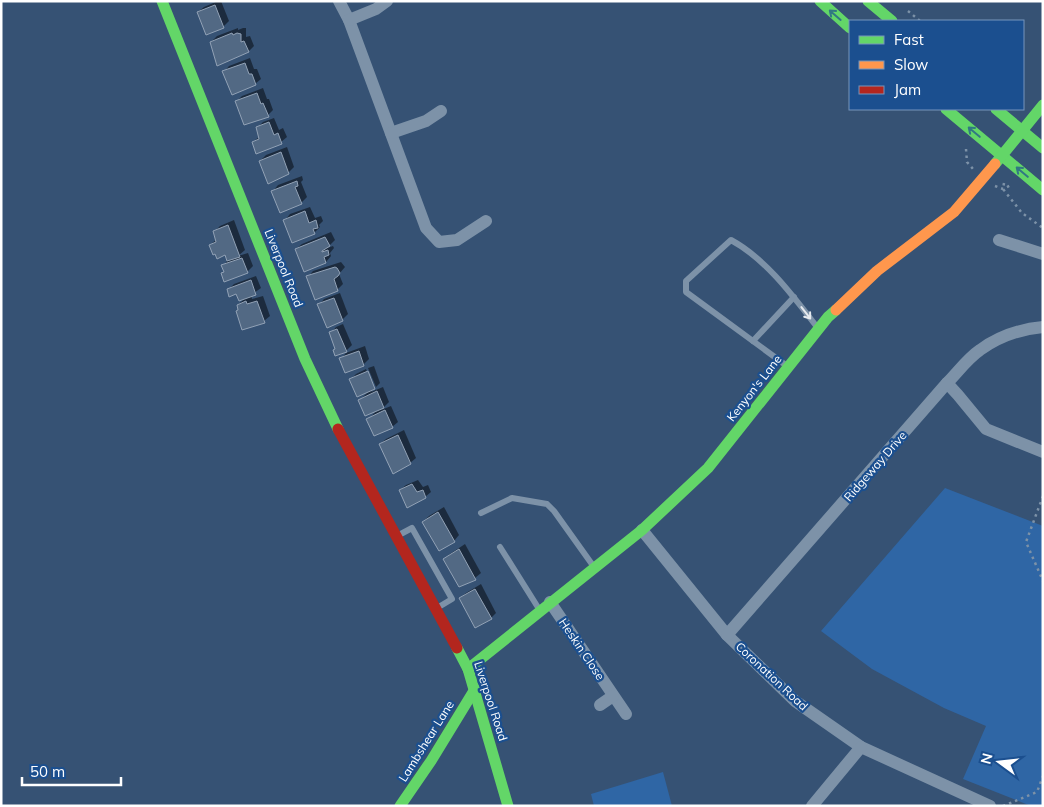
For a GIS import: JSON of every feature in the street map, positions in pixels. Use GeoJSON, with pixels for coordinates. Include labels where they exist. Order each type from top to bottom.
{"type":"FeatureCollection","features":[{"type":"Feature","properties":{"kind":"main road","name":"Liverpool Road"},"geometry":{"type":"LineString","coordinates":[[162,1],[305,359],[332,416],[468,669],[508,806]]}},
{"type":"Feature","properties":{"kind":"main road"},"geometry":{"type":"LineString","coordinates":[[820,1],[849,27]]}},
{"type":"Feature","properties":{"kind":"main road"},"geometry":{"type":"LineString","coordinates":[[868,1],[891,20]]}},
{"type":"Feature","properties":{"kind":"main road","name":"Kenyon's Lane"},"geometry":{"type":"LineString","coordinates":[[468,669],[642,530],[708,468],[828,317],[877,271],[960,206],[1043,105]]}},
{"type":"Feature","properties":{"kind":"main road"},"geometry":{"type":"LineString","coordinates":[[947,110],[1043,190]]}},
{"type":"Feature","properties":{"kind":"main road"},"geometry":{"type":"LineString","coordinates":[[997,110],[1043,148]]}},
{"type":"Feature","properties":{"kind":"main road","name":"Lambshear Lane"},"geometry":{"type":"LineString","coordinates":[[400,806],[431,761],[475,689]]}},
{"type":"Feature","properties":{"kind":"street"},"geometry":{"type":"LineString","coordinates":[[339,1],[349,20],[426,228],[439,242],[457,240],[486,221]]}},
{"type":"Feature","properties":{"kind":"street"},"geometry":{"type":"LineString","coordinates":[[349,20],[376,9],[387,1]]}},
{"type":"Feature","properties":{"kind":"street"},"geometry":{"type":"LineString","coordinates":[[391,133],[426,121],[441,111]]}},
{"type":"Feature","properties":{"kind":"street"},"geometry":{"type":"LineString","coordinates":[[999,240],[1043,254]]}},
{"type":"Feature","properties":{"kind":"street","name":"Ridgeway Drive"},"geometry":{"type":"LineString","coordinates":[[727,635],[947,383],[979,350],[1021,330],[1043,327]]}},
{"type":"Feature","properties":{"kind":"street"},"geometry":{"type":"LineString","coordinates":[[947,383],[986,429],[1043,452]]}},
{"type":"Feature","properties":{"kind":"street","name":"Coronation Road"},"geometry":{"type":"LineString","coordinates":[[642,530],[727,635],[795,702],[861,747],[990,806]]}},
{"type":"Feature","properties":{"kind":"street","name":"Heskin Close"},"geometry":{"type":"LineString","coordinates":[[545,606],[626,714]]}},
{"type":"Feature","properties":{"kind":"street"},"geometry":{"type":"LineString","coordinates":[[600,705],[613,696]]}},
{"type":"Feature","properties":{"kind":"street"},"geometry":{"type":"LineString","coordinates":[[812,806],[861,747]]}},
{"type":"Feature","properties":{"kind":"lane"},"geometry":{"type":"LineString","coordinates":[[788,366],[686,292],[686,281],[731,240],[775,276],[794,297],[818,329]]}},
{"type":"Feature","properties":{"kind":"lane"},"geometry":{"type":"LineString","coordinates":[[754,341],[794,297]]}},
{"type":"Feature","properties":{"kind":"lane"},"geometry":{"type":"LineString","coordinates":[[481,513],[512,498],[547,504],[594,568]]}},
{"type":"Feature","properties":{"kind":"lane"},"geometry":{"type":"LineString","coordinates":[[396,537],[412,528],[452,599],[436,609]]}},
{"type":"Feature","properties":{"kind":"lane"},"geometry":{"type":"LineString","coordinates":[[500,547],[545,606]]}},
{"type":"Feature","properties":{"kind":"path"},"geometry":{"type":"LineString","coordinates":[[966,154],[972,154]]}},
{"type":"Feature","properties":{"kind":"path"},"geometry":{"type":"LineString","coordinates":[[1004,183],[1003,189],[1022,213],[1043,228]]}},
{"type":"Feature","properties":{"kind":"path"},"geometry":{"type":"LineString","coordinates":[[1043,496],[1026,542],[1043,581]]}},
{"type":"Feature","properties":{"kind":"path"},"geometry":{"type":"LineString","coordinates":[[1003,806],[1037,792],[1043,776]]}},
{"type":"Feature","properties":{"kind":"shaded area"},"geometry":{"type":"Polygon","coordinates":[[[945,488],[1043,526],[1043,806],[1031,806],[963,779],[986,726],[944,708],[872,669],[821,631],[945,488]]]}},
{"type":"Feature","properties":{"kind":"shaded area"},"geometry":{"type":"Polygon","coordinates":[[[663,772],[672,806],[594,806],[591,794],[663,772]]]}},
{"type":"Feature","properties":{"kind":"building"},"geometry":{"type":"Polygon","coordinates":[[[215,5],[224,28],[206,35],[197,12],[215,5]]]}},
{"type":"Feature","properties":{"kind":"building"},"geometry":{"type":"Polygon","coordinates":[[[232,33],[233,35],[241,34],[241,42],[244,41],[249,52],[217,66],[210,42],[232,33]]]}},
{"type":"Feature","properties":{"kind":"building"},"geometry":{"type":"Polygon","coordinates":[[[245,63],[256,85],[232,95],[222,71],[245,63]]]}},
{"type":"Feature","properties":{"kind":"building"},"geometry":{"type":"Polygon","coordinates":[[[257,93],[269,117],[244,125],[235,101],[257,93]]]}},
{"type":"Feature","properties":{"kind":"building"},"geometry":{"type":"Polygon","coordinates":[[[269,122],[274,135],[278,133],[282,144],[256,154],[252,142],[259,139],[256,127],[269,122]]]}},
{"type":"Feature","properties":{"kind":"building"},"geometry":{"type":"Polygon","coordinates":[[[281,152],[289,174],[268,184],[259,161],[281,152]]]}},
{"type":"Feature","properties":{"kind":"building"},"geometry":{"type":"Polygon","coordinates":[[[297,181],[298,186],[295,187],[302,204],[280,213],[271,191],[297,181]]]}},
{"type":"Feature","properties":{"kind":"building"},"geometry":{"type":"Polygon","coordinates":[[[305,211],[309,223],[316,220],[318,228],[313,229],[315,234],[292,243],[283,220],[305,211]]]}},
{"type":"Feature","properties":{"kind":"building"},"geometry":{"type":"Polygon","coordinates":[[[228,225],[240,257],[227,261],[225,255],[217,259],[209,245],[216,242],[213,231],[228,225]]]}},
{"type":"Feature","properties":{"kind":"building"},"geometry":{"type":"Polygon","coordinates":[[[325,237],[330,246],[322,251],[328,250],[329,255],[324,257],[326,263],[304,272],[295,249],[325,237]]]}},
{"type":"Feature","properties":{"kind":"building"},"geometry":{"type":"Polygon","coordinates":[[[242,258],[248,273],[224,282],[221,273],[224,272],[221,265],[242,258]]]}},
{"type":"Feature","properties":{"kind":"building"},"geometry":{"type":"Polygon","coordinates":[[[335,267],[340,273],[334,279],[338,291],[315,300],[306,276],[335,267]]]}},
{"type":"Feature","properties":{"kind":"building"},"geometry":{"type":"Polygon","coordinates":[[[251,280],[256,295],[239,301],[236,294],[229,297],[227,289],[251,280]]]}},
{"type":"Feature","properties":{"kind":"building"},"geometry":{"type":"Polygon","coordinates":[[[334,298],[343,321],[327,328],[317,304],[334,298]]]}},
{"type":"Feature","properties":{"kind":"building"},"geometry":{"type":"Polygon","coordinates":[[[246,301],[247,304],[257,301],[265,323],[242,330],[236,311],[238,310],[237,305],[246,301]]]}},
{"type":"Feature","properties":{"kind":"building"},"geometry":{"type":"Polygon","coordinates":[[[337,329],[347,352],[335,356],[333,350],[335,349],[329,332],[337,329]]]}},
{"type":"Feature","properties":{"kind":"building"},"geometry":{"type":"Polygon","coordinates":[[[359,351],[364,366],[345,373],[339,358],[359,351]]]}},
{"type":"Feature","properties":{"kind":"building"},"geometry":{"type":"Polygon","coordinates":[[[368,371],[375,389],[357,397],[349,379],[368,371]]]}},
{"type":"Feature","properties":{"kind":"building"},"geometry":{"type":"Polygon","coordinates":[[[377,391],[384,408],[365,416],[358,400],[377,391]]]}},
{"type":"Feature","properties":{"kind":"building"},"geometry":{"type":"Polygon","coordinates":[[[385,410],[393,428],[374,436],[366,419],[385,410]]]}},
{"type":"Feature","properties":{"kind":"building"},"geometry":{"type":"Polygon","coordinates":[[[398,435],[411,464],[393,474],[379,444],[398,435]]]}},
{"type":"Feature","properties":{"kind":"building"},"geometry":{"type":"Polygon","coordinates":[[[412,484],[417,492],[423,490],[426,498],[407,508],[399,490],[412,484]]]}},
{"type":"Feature","properties":{"kind":"building"},"geometry":{"type":"Polygon","coordinates":[[[438,512],[455,542],[439,551],[422,522],[438,512]]]}},
{"type":"Feature","properties":{"kind":"building"},"geometry":{"type":"Polygon","coordinates":[[[459,549],[476,580],[459,587],[443,559],[459,549]]]}},
{"type":"Feature","properties":{"kind":"building"},"geometry":{"type":"Polygon","coordinates":[[[475,589],[492,619],[475,628],[459,598],[475,589]]]}},
{"type":"Feature","properties":{"kind":"traffic: fast"},"geometry":{"type":"LineString","coordinates":[[162,1],[305,359],[338,429]]}},
{"type":"Feature","properties":{"kind":"traffic: fast"},"geometry":{"type":"LineString","coordinates":[[820,1],[849,27]]}},
{"type":"Feature","properties":{"kind":"traffic: fast"},"geometry":{"type":"LineString","coordinates":[[868,1],[891,20]]}},
{"type":"Feature","properties":{"kind":"traffic: fast"},"geometry":{"type":"LineString","coordinates":[[995,164],[1043,105]]}},
{"type":"Feature","properties":{"kind":"traffic: fast"},"geometry":{"type":"LineString","coordinates":[[947,110],[1043,190]]}},
{"type":"Feature","properties":{"kind":"traffic: fast"},"geometry":{"type":"LineString","coordinates":[[997,110],[1043,148]]}},
{"type":"Feature","properties":{"kind":"traffic: fast"},"geometry":{"type":"LineString","coordinates":[[468,669],[642,530],[708,468],[828,317],[836,310]]}},
{"type":"Feature","properties":{"kind":"traffic: fast"},"geometry":{"type":"LineString","coordinates":[[457,648],[468,669],[508,806]]}},
{"type":"Feature","properties":{"kind":"traffic: fast"},"geometry":{"type":"LineString","coordinates":[[400,806],[431,761],[475,689]]}},
{"type":"Feature","properties":{"kind":"traffic: slow"},"geometry":{"type":"LineString","coordinates":[[836,310],[877,271],[954,212],[995,164]]}},
{"type":"Feature","properties":{"kind":"traffic: jam"},"geometry":{"type":"LineString","coordinates":[[338,429],[457,648]]}}]}
